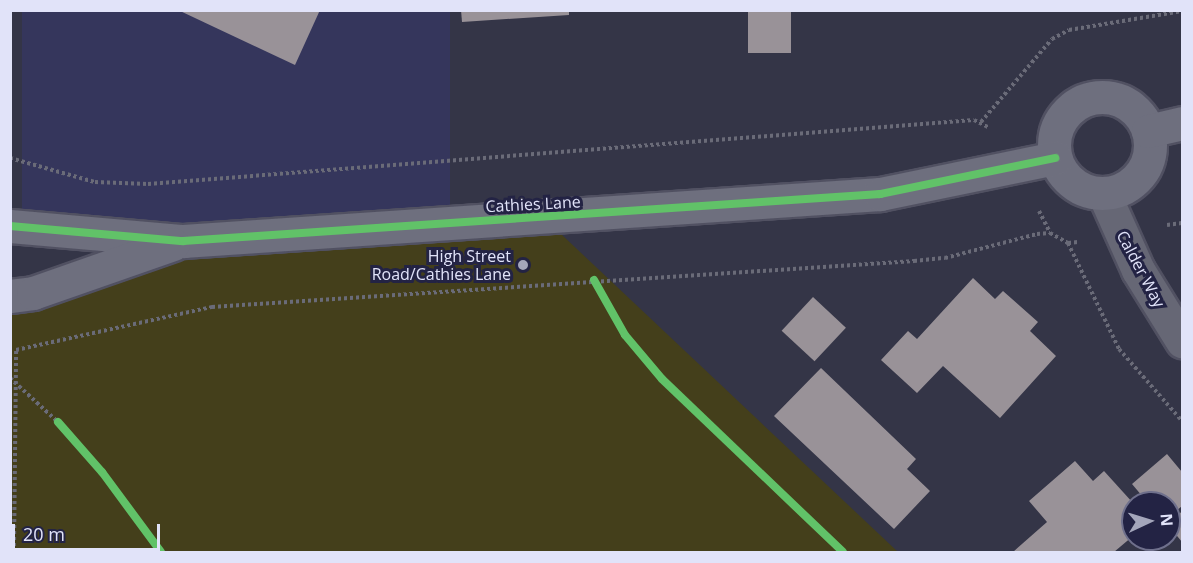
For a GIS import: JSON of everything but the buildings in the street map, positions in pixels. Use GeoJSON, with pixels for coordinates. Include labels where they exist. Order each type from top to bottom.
{"type":"FeatureCollection","features":[{"type":"Feature","properties":{"kind":"street"},"geometry":{"type":"LineString","coordinates":[[1114,98],[1129,105],[1148,132],[1148,160],[1141,173],[1131,184],[1104,194],[1074,185],[1055,158],[1058,125],[1067,111],[1081,101],[1114,98]]}},
{"type":"Feature","properties":{"kind":"street"},"geometry":{"type":"LineString","coordinates":[[1148,132],[1182,123]]}},
{"type":"Feature","properties":{"kind":"street","name":"Cathies Lane"},"geometry":{"type":"LineString","coordinates":[[10,226],[183,241],[880,194],[1055,158]]}},
{"type":"Feature","properties":{"kind":"street","name":"Calder Way"},"geometry":{"type":"LineString","coordinates":[[1104,194],[1138,270],[1182,341]]}},
{"type":"Feature","properties":{"kind":"street","name":"Cathies Lane"},"geometry":{"type":"LineString","coordinates":[[10,296],[33,293],[183,241]]}},
{"type":"Feature","properties":{"kind":"path"},"geometry":{"type":"LineString","coordinates":[[10,158],[95,182],[148,184],[981,122],[1052,39],[1069,30],[1182,11]]}},
{"type":"Feature","properties":{"kind":"path"},"geometry":{"type":"LineString","coordinates":[[981,122],[991,132]]}},
{"type":"Feature","properties":{"kind":"path"},"geometry":{"type":"LineString","coordinates":[[1039,211],[1050,233],[1068,243],[1119,350],[1182,421]]}},
{"type":"Feature","properties":{"kind":"path"},"geometry":{"type":"LineString","coordinates":[[1167,225],[1182,223]]}},
{"type":"Feature","properties":{"kind":"path"},"geometry":{"type":"LineString","coordinates":[[14,552],[15,351],[212,307],[594,280],[914,261],[1050,233]]}},
{"type":"Feature","properties":{"kind":"path"},"geometry":{"type":"LineString","coordinates":[[1068,243],[1083,241]]}},
{"type":"Feature","properties":{"kind":"path"},"geometry":{"type":"LineString","coordinates":[[594,280],[599,291]]}},
{"type":"Feature","properties":{"kind":"path"},"geometry":{"type":"LineString","coordinates":[[10,378],[16,380],[65,430]]}},
{"type":"Feature","properties":{"kind":"shaded area"},"geometry":{"type":"Polygon","coordinates":[[[22,11],[450,11],[450,225],[22,225],[22,11]]]}},
{"type":"Feature","properties":{"kind":"shaded area"},"geometry":{"type":"Polygon","coordinates":[[[543,217],[898,552],[11,552],[11,296],[183,241],[543,217]]]}},
{"type":"Feature","properties":{"kind":"cycle path"},"geometry":{"type":"LineString","coordinates":[[10,226],[183,241],[880,194],[1055,158]]}},
{"type":"Feature","properties":{"kind":"cycle path"},"geometry":{"type":"LineString","coordinates":[[594,280],[625,335],[662,379],[843,552]]}},
{"type":"Feature","properties":{"kind":"cycle path"},"geometry":{"type":"LineString","coordinates":[[58,422],[102,472],[161,552]]}},
{"type":"Feature","properties":{"kind":"place","name":"High Street Road/Cathies Lane"},"geometry":{"type":"Point","coordinates":[523,265]}}]}
